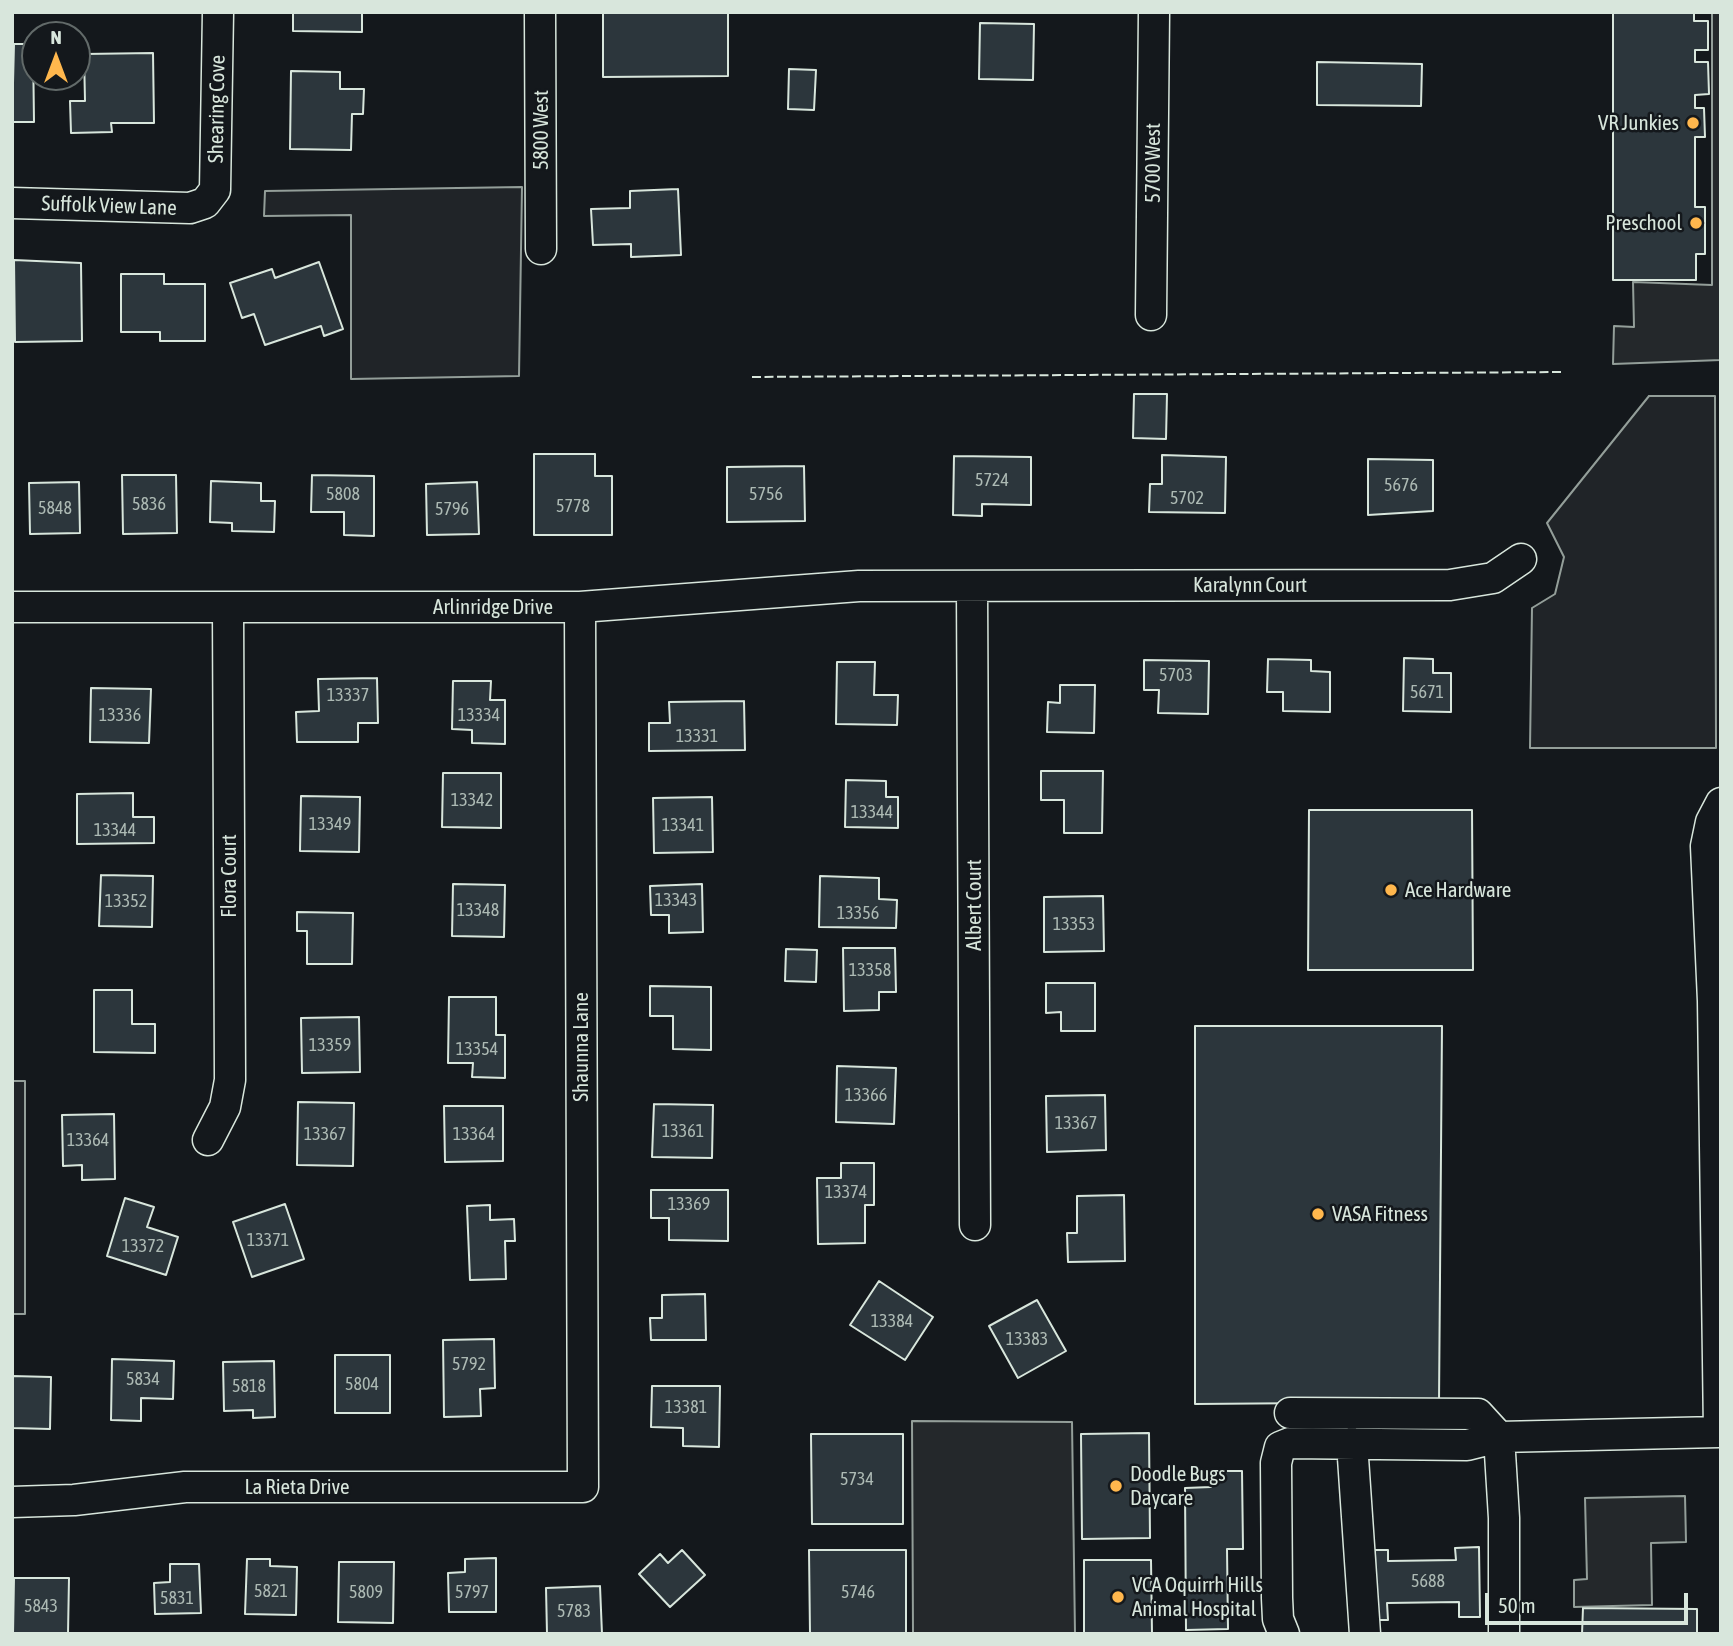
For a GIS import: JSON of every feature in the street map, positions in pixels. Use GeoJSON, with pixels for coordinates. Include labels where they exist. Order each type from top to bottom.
{"type":"FeatureCollection","features":[{"type":"Feature","properties":{"kind":"street","name":"Shearing Cove"},"geometry":{"type":"LineString","coordinates":[[205,203],[215,190],[218,12]]}},
{"type":"Feature","properties":{"kind":"street","name":"5800 West"},"geometry":{"type":"LineString","coordinates":[[540,12],[541,249]]}},
{"type":"Feature","properties":{"kind":"street","name":"5700 West"},"geometry":{"type":"LineString","coordinates":[[1152,315],[1154,12]]}},
{"type":"Feature","properties":{"kind":"street","name":"Suffolk View Lane"},"geometry":{"type":"LineString","coordinates":[[12,202],[190,208],[205,203]]}},
{"type":"Feature","properties":{"kind":"street","name":"Karalynn Court"},"geometry":{"type":"LineString","coordinates":[[972,586],[1450,585],[1493,578],[1521,559]]}},
{"type":"Feature","properties":{"kind":"street","name":"Arlinridge Drive"},"geometry":{"type":"LineString","coordinates":[[12,607],[580,607],[671,602],[814,588],[972,586]]}},
{"type":"Feature","properties":{"kind":"street","name":"Albert Court"},"geometry":{"type":"LineString","coordinates":[[972,586],[975,1225]]}},
{"type":"Feature","properties":{"kind":"street","name":"Flora Court"},"geometry":{"type":"LineString","coordinates":[[208,1140],[225,1107],[230,1080],[228,607]]}},
{"type":"Feature","properties":{"kind":"street","name":"Shaunna Lane"},"geometry":{"type":"LineString","coordinates":[[580,607],[583,1487]]}},
{"type":"Feature","properties":{"kind":"street"},"geometry":{"type":"LineString","coordinates":[[1281,1627],[1276,1463],[1280,1447],[1290,1443],[1467,1445],[1499,1437],[1720,1432],[1717,1001],[1706,846],[1711,822],[1721,803]]}},
{"type":"Feature","properties":{"kind":"street"},"geometry":{"type":"LineString","coordinates":[[1290,1413],[1478,1414],[1499,1437],[1504,1518],[1504,1634]]}},
{"type":"Feature","properties":{"kind":"street"},"geometry":{"type":"LineString","coordinates":[[1352,1443],[1365,1634]]}},
{"type":"Feature","properties":{"kind":"street","name":"La Rieta Drive"},"geometry":{"type":"LineString","coordinates":[[12,1502],[61,1501],[185,1487],[583,1487]]}},
{"type":"Feature","properties":{"kind":"shaded area"},"geometry":{"type":"Polygon","coordinates":[[[1712,12],[1721,12],[1721,360],[1613,364],[1614,326],[1634,327],[1633,282],[1712,285],[1712,12]]]}},
{"type":"Feature","properties":{"kind":"shaded area"},"geometry":{"type":"Polygon","coordinates":[[[522,187],[519,376],[351,379],[351,215],[264,216],[265,191],[522,187]]]}},
{"type":"Feature","properties":{"kind":"shaded area"},"geometry":{"type":"Polygon","coordinates":[[[1649,396],[1715,396],[1716,748],[1530,748],[1532,608],[1555,594],[1564,557],[1547,523],[1649,396]]]}},
{"type":"Feature","properties":{"kind":"shaded area"},"geometry":{"type":"Polygon","coordinates":[[[12,1081],[25,1081],[25,1314],[12,1314],[12,1081]]]}},
{"type":"Feature","properties":{"kind":"shaded area"},"geometry":{"type":"Polygon","coordinates":[[[912,1421],[1072,1422],[1075,1634],[913,1634],[912,1421]]]}},
{"type":"Feature","properties":{"kind":"shaded area"},"geometry":{"type":"Polygon","coordinates":[[[1685,1496],[1686,1542],[1651,1543],[1652,1605],[1574,1607],[1574,1580],[1587,1579],[1585,1498],[1685,1496]]]}},
{"type":"Feature","properties":{"kind":"building"},"geometry":{"type":"Polygon","coordinates":[[[293,12],[362,12],[362,32],[293,31],[293,12]]]}},
{"type":"Feature","properties":{"kind":"building"},"geometry":{"type":"Polygon","coordinates":[[[603,12],[728,12],[728,76],[603,77],[603,12]]]}},
{"type":"Feature","properties":{"kind":"building"},"geometry":{"type":"Polygon","coordinates":[[[1613,12],[1694,12],[1694,21],[1708,21],[1708,50],[1695,50],[1695,62],[1708,62],[1709,94],[1695,95],[1695,108],[1704,108],[1705,137],[1695,137],[1695,207],[1705,207],[1705,254],[1696,254],[1696,280],[1613,280],[1613,12]]]}},
{"type":"Feature","properties":{"kind":"building"},"geometry":{"type":"Polygon","coordinates":[[[980,23],[1034,24],[1033,80],[979,79],[980,23]]]}},
{"type":"Feature","properties":{"kind":"building"},"geometry":{"type":"Polygon","coordinates":[[[14,44],[21,44],[21,91],[34,91],[34,122],[12,122],[14,44]]]}},
{"type":"Feature","properties":{"kind":"building"},"geometry":{"type":"Polygon","coordinates":[[[153,53],[154,123],[111,123],[112,132],[71,133],[70,101],[85,101],[85,91],[91,91],[91,54],[153,53]]]}},
{"type":"Feature","properties":{"kind":"building"},"geometry":{"type":"Polygon","coordinates":[[[1317,62],[1422,64],[1421,106],[1317,105],[1317,62]]]}},
{"type":"Feature","properties":{"kind":"building"},"geometry":{"type":"Polygon","coordinates":[[[789,69],[816,70],[814,110],[788,109],[789,69]]]}},
{"type":"Feature","properties":{"kind":"building"},"geometry":{"type":"Polygon","coordinates":[[[291,71],[340,72],[340,89],[364,89],[363,114],[352,114],[351,150],[290,149],[291,71]]]}},
{"type":"Feature","properties":{"kind":"building"},"geometry":{"type":"Polygon","coordinates":[[[678,189],[681,255],[631,257],[631,244],[593,245],[591,209],[630,208],[630,191],[678,189]]]}},
{"type":"Feature","properties":{"kind":"building"},"geometry":{"type":"Polygon","coordinates":[[[14,260],[81,263],[82,341],[15,342],[14,260]]]}},
{"type":"Feature","properties":{"kind":"building"},"geometry":{"type":"Polygon","coordinates":[[[319,262],[343,329],[324,336],[321,326],[265,345],[254,314],[242,318],[230,283],[272,269],[275,278],[319,262]]]}},
{"type":"Feature","properties":{"kind":"building"},"geometry":{"type":"Polygon","coordinates":[[[121,274],[164,274],[164,284],[205,284],[205,341],[160,341],[160,332],[121,332],[121,274]]]}},
{"type":"Feature","properties":{"kind":"building"},"geometry":{"type":"Polygon","coordinates":[[[1134,394],[1167,394],[1166,439],[1133,438],[1134,394]]]}},
{"type":"Feature","properties":{"kind":"building"},"geometry":{"type":"Polygon","coordinates":[[[534,454],[595,454],[595,476],[612,476],[612,535],[534,535],[534,454]]]}},
{"type":"Feature","properties":{"kind":"building"},"geometry":{"type":"Polygon","coordinates":[[[1162,455],[1226,457],[1225,513],[1149,512],[1150,484],[1162,484],[1162,455]]]}},
{"type":"Feature","properties":{"kind":"building"},"geometry":{"type":"Polygon","coordinates":[[[954,456],[1031,457],[1031,505],[982,504],[982,516],[953,515],[954,456]]]}},
{"type":"Feature","properties":{"kind":"building"},"geometry":{"type":"Polygon","coordinates":[[[1368,459],[1433,460],[1433,511],[1368,515],[1368,459]]]}},
{"type":"Feature","properties":{"kind":"building"},"geometry":{"type":"Polygon","coordinates":[[[804,466],[805,521],[727,522],[727,467],[804,466]]]}},
{"type":"Feature","properties":{"kind":"building"},"geometry":{"type":"Polygon","coordinates":[[[122,475],[176,475],[177,533],[123,534],[122,475]]]}},
{"type":"Feature","properties":{"kind":"building"},"geometry":{"type":"Polygon","coordinates":[[[312,475],[374,476],[374,536],[344,535],[344,512],[311,512],[312,475]]]}},
{"type":"Feature","properties":{"kind":"building"},"geometry":{"type":"Polygon","coordinates":[[[211,481],[261,483],[261,501],[275,501],[274,532],[232,531],[232,523],[210,522],[211,481]]]}},
{"type":"Feature","properties":{"kind":"building"},"geometry":{"type":"Polygon","coordinates":[[[79,482],[80,533],[30,534],[29,483],[79,482]]]}},
{"type":"Feature","properties":{"kind":"building"},"geometry":{"type":"Polygon","coordinates":[[[477,482],[479,534],[427,535],[426,484],[477,482]]]}},
{"type":"Feature","properties":{"kind":"building"},"geometry":{"type":"Polygon","coordinates":[[[1404,658],[1433,659],[1433,673],[1451,673],[1451,712],[1403,711],[1404,658]]]}},
{"type":"Feature","properties":{"kind":"building"},"geometry":{"type":"Polygon","coordinates":[[[1268,659],[1311,660],[1311,671],[1330,672],[1330,712],[1283,711],[1283,692],[1267,692],[1268,659]]]}},
{"type":"Feature","properties":{"kind":"building"},"geometry":{"type":"Polygon","coordinates":[[[1144,660],[1209,661],[1208,714],[1158,713],[1159,690],[1144,690],[1144,660]]]}},
{"type":"Feature","properties":{"kind":"building"},"geometry":{"type":"Polygon","coordinates":[[[837,662],[875,662],[874,695],[898,695],[897,725],[836,724],[837,662]]]}},
{"type":"Feature","properties":{"kind":"building"},"geometry":{"type":"Polygon","coordinates":[[[377,678],[378,723],[358,723],[358,742],[297,742],[296,712],[319,711],[318,679],[377,678]]]}},
{"type":"Feature","properties":{"kind":"building"},"geometry":{"type":"Polygon","coordinates":[[[453,681],[491,681],[490,700],[505,700],[505,744],[472,743],[472,730],[452,729],[453,681]]]}},
{"type":"Feature","properties":{"kind":"building"},"geometry":{"type":"Polygon","coordinates":[[[1060,685],[1095,685],[1094,733],[1047,732],[1048,702],[1060,703],[1060,685]]]}},
{"type":"Feature","properties":{"kind":"building"},"geometry":{"type":"Polygon","coordinates":[[[91,688],[151,689],[149,743],[90,742],[91,688]]]}},
{"type":"Feature","properties":{"kind":"building"},"geometry":{"type":"Polygon","coordinates":[[[744,701],[745,750],[649,751],[649,723],[670,723],[669,702],[744,701]]]}},
{"type":"Feature","properties":{"kind":"building"},"geometry":{"type":"Polygon","coordinates":[[[1041,771],[1103,771],[1102,833],[1064,833],[1064,800],[1041,800],[1041,771]]]}},
{"type":"Feature","properties":{"kind":"building"},"geometry":{"type":"Polygon","coordinates":[[[443,773],[501,773],[501,828],[442,827],[443,773]]]}},
{"type":"Feature","properties":{"kind":"building"},"geometry":{"type":"Polygon","coordinates":[[[846,780],[886,781],[886,797],[898,797],[898,828],[845,827],[846,780]]]}},
{"type":"Feature","properties":{"kind":"building"},"geometry":{"type":"Polygon","coordinates":[[[133,793],[133,817],[154,817],[154,843],[77,844],[77,794],[133,793]]]}},
{"type":"Feature","properties":{"kind":"building"},"geometry":{"type":"Polygon","coordinates":[[[301,796],[360,797],[359,852],[300,851],[301,796]]]}},
{"type":"Feature","properties":{"kind":"building"},"geometry":{"type":"Polygon","coordinates":[[[712,797],[713,852],[654,853],[653,798],[712,797]]]}},
{"type":"Feature","properties":{"kind":"building","name":"Ace Hardware"},"geometry":{"type":"Polygon","coordinates":[[[1309,810],[1472,810],[1473,970],[1308,970],[1309,810]]]}},
{"type":"Feature","properties":{"kind":"building"},"geometry":{"type":"Polygon","coordinates":[[[101,875],[153,876],[152,927],[99,926],[101,875]]]}},
{"type":"Feature","properties":{"kind":"building"},"geometry":{"type":"Polygon","coordinates":[[[820,876],[879,878],[879,899],[897,900],[896,928],[819,927],[820,876]]]}},
{"type":"Feature","properties":{"kind":"building"},"geometry":{"type":"Polygon","coordinates":[[[453,884],[505,885],[504,937],[452,936],[453,884]]]}},
{"type":"Feature","properties":{"kind":"building"},"geometry":{"type":"Polygon","coordinates":[[[702,884],[703,932],[669,933],[669,915],[651,915],[650,886],[702,884]]]}},
{"type":"Feature","properties":{"kind":"building"},"geometry":{"type":"Polygon","coordinates":[[[1103,896],[1104,951],[1044,952],[1044,897],[1103,896]]]}},
{"type":"Feature","properties":{"kind":"building"},"geometry":{"type":"Polygon","coordinates":[[[297,912],[353,913],[352,964],[307,964],[307,931],[297,931],[297,912]]]}},
{"type":"Feature","properties":{"kind":"building"},"geometry":{"type":"Polygon","coordinates":[[[843,948],[895,948],[896,992],[879,992],[879,1010],[844,1011],[843,948]]]}},
{"type":"Feature","properties":{"kind":"building"},"geometry":{"type":"Polygon","coordinates":[[[786,949],[817,950],[816,982],[785,981],[786,949]]]}},
{"type":"Feature","properties":{"kind":"building"},"geometry":{"type":"Polygon","coordinates":[[[1046,983],[1095,983],[1095,1031],[1061,1031],[1061,1012],[1046,1013],[1046,983]]]}},
{"type":"Feature","properties":{"kind":"building"},"geometry":{"type":"Polygon","coordinates":[[[650,986],[711,987],[711,1050],[673,1049],[673,1016],[650,1016],[650,986]]]}},
{"type":"Feature","properties":{"kind":"building"},"geometry":{"type":"Polygon","coordinates":[[[94,990],[132,990],[132,1024],[155,1024],[155,1053],[94,1052],[94,990]]]}},
{"type":"Feature","properties":{"kind":"building"},"geometry":{"type":"Polygon","coordinates":[[[449,997],[496,997],[496,1035],[505,1035],[505,1078],[472,1077],[473,1063],[448,1063],[449,997]]]}},
{"type":"Feature","properties":{"kind":"building"},"geometry":{"type":"Polygon","coordinates":[[[359,1017],[360,1072],[302,1073],[301,1018],[359,1017]]]}},
{"type":"Feature","properties":{"kind":"building","name":"VASA Fitness"},"geometry":{"type":"Polygon","coordinates":[[[1195,1026],[1442,1026],[1439,1402],[1195,1404],[1195,1026]]]}},
{"type":"Feature","properties":{"kind":"building"},"geometry":{"type":"Polygon","coordinates":[[[837,1066],[896,1068],[894,1124],[836,1122],[837,1066]]]}},
{"type":"Feature","properties":{"kind":"building"},"geometry":{"type":"Polygon","coordinates":[[[1105,1095],[1106,1150],[1047,1152],[1046,1096],[1105,1095]]]}},
{"type":"Feature","properties":{"kind":"building"},"geometry":{"type":"Polygon","coordinates":[[[298,1102],[354,1103],[353,1166],[297,1165],[298,1102]]]}},
{"type":"Feature","properties":{"kind":"building"},"geometry":{"type":"Polygon","coordinates":[[[654,1104],[713,1105],[712,1158],[652,1157],[654,1104]]]}},
{"type":"Feature","properties":{"kind":"building"},"geometry":{"type":"Polygon","coordinates":[[[444,1106],[503,1106],[503,1161],[445,1162],[444,1106]]]}},
{"type":"Feature","properties":{"kind":"building"},"geometry":{"type":"Polygon","coordinates":[[[114,1114],[115,1179],[82,1180],[82,1165],[63,1166],[62,1115],[114,1114]]]}},
{"type":"Feature","properties":{"kind":"building"},"geometry":{"type":"Polygon","coordinates":[[[841,1163],[874,1163],[874,1205],[865,1205],[865,1243],[818,1244],[817,1178],[841,1178],[841,1163]]]}},
{"type":"Feature","properties":{"kind":"building"},"geometry":{"type":"Polygon","coordinates":[[[651,1190],[728,1190],[728,1241],[669,1240],[669,1218],[651,1218],[651,1190]]]}},
{"type":"Feature","properties":{"kind":"building"},"geometry":{"type":"Polygon","coordinates":[[[1124,1195],[1125,1261],[1068,1262],[1067,1233],[1077,1233],[1077,1196],[1124,1195]]]}},
{"type":"Feature","properties":{"kind":"building"},"geometry":{"type":"Polygon","coordinates":[[[125,1198],[154,1207],[147,1227],[178,1237],[166,1275],[107,1256],[125,1198]]]}},
{"type":"Feature","properties":{"kind":"building"},"geometry":{"type":"Polygon","coordinates":[[[285,1204],[304,1259],[252,1277],[233,1222],[285,1204]]]}},
{"type":"Feature","properties":{"kind":"building"},"geometry":{"type":"Polygon","coordinates":[[[490,1205],[490,1220],[514,1219],[515,1241],[505,1241],[506,1279],[470,1280],[467,1206],[490,1205]]]}},
{"type":"Feature","properties":{"kind":"building"},"geometry":{"type":"Polygon","coordinates":[[[879,1281],[933,1317],[905,1360],[850,1325],[879,1281]]]}},
{"type":"Feature","properties":{"kind":"building"},"geometry":{"type":"Polygon","coordinates":[[[705,1294],[706,1340],[651,1340],[650,1318],[662,1318],[662,1295],[705,1294]]]}},
{"type":"Feature","properties":{"kind":"building"},"geometry":{"type":"Polygon","coordinates":[[[1037,1300],[1066,1351],[1018,1378],[989,1326],[1037,1300]]]}},
{"type":"Feature","properties":{"kind":"building"},"geometry":{"type":"Polygon","coordinates":[[[494,1339],[495,1388],[480,1389],[481,1416],[444,1417],[443,1340],[494,1339]]]}},
{"type":"Feature","properties":{"kind":"building"},"geometry":{"type":"Polygon","coordinates":[[[335,1355],[390,1355],[390,1413],[335,1413],[335,1355]]]}},
{"type":"Feature","properties":{"kind":"building"},"geometry":{"type":"Polygon","coordinates":[[[112,1359],[174,1361],[173,1399],[141,1398],[141,1421],[111,1420],[112,1359]]]}},
{"type":"Feature","properties":{"kind":"building"},"geometry":{"type":"Polygon","coordinates":[[[274,1361],[275,1417],[253,1418],[253,1410],[224,1411],[223,1362],[274,1361]]]}},
{"type":"Feature","properties":{"kind":"building"},"geometry":{"type":"Polygon","coordinates":[[[12,1376],[51,1377],[50,1429],[12,1428],[12,1376]]]}},
{"type":"Feature","properties":{"kind":"building"},"geometry":{"type":"Polygon","coordinates":[[[652,1386],[720,1386],[719,1447],[683,1446],[683,1428],[651,1427],[652,1386]]]}},
{"type":"Feature","properties":{"kind":"building","name":"Doodle Bugs Daycare"},"geometry":{"type":"Polygon","coordinates":[[[1149,1433],[1150,1538],[1082,1539],[1081,1434],[1149,1433]]]}},
{"type":"Feature","properties":{"kind":"building"},"geometry":{"type":"Polygon","coordinates":[[[811,1434],[903,1434],[903,1524],[812,1524],[811,1434]]]}},
{"type":"Feature","properties":{"kind":"building"},"geometry":{"type":"Polygon","coordinates":[[[1211,1471],[1242,1471],[1243,1549],[1227,1549],[1228,1629],[1186,1630],[1185,1488],[1211,1487],[1211,1471]]]}},
{"type":"Feature","properties":{"kind":"building"},"geometry":{"type":"Polygon","coordinates":[[[1479,1547],[1480,1617],[1459,1617],[1459,1602],[1387,1603],[1388,1620],[1376,1620],[1375,1550],[1388,1550],[1388,1561],[1456,1560],[1455,1548],[1479,1547]]]}},
{"type":"Feature","properties":{"kind":"building"},"geometry":{"type":"Polygon","coordinates":[[[682,1550],[705,1575],[670,1607],[639,1574],[660,1554],[668,1563],[682,1550]]]}},
{"type":"Feature","properties":{"kind":"building"},"geometry":{"type":"Polygon","coordinates":[[[809,1550],[906,1550],[906,1634],[810,1634],[809,1550]]]}},
{"type":"Feature","properties":{"kind":"building"},"geometry":{"type":"Polygon","coordinates":[[[496,1558],[496,1612],[449,1612],[448,1573],[465,1572],[465,1559],[496,1558]]]}},
{"type":"Feature","properties":{"kind":"building"},"geometry":{"type":"Polygon","coordinates":[[[247,1559],[270,1559],[270,1566],[297,1567],[296,1615],[245,1614],[247,1559]]]}},
{"type":"Feature","properties":{"kind":"building","name":"VCA Oquirrh Hills Animal Hospital"},"geometry":{"type":"Polygon","coordinates":[[[1084,1560],[1151,1560],[1152,1634],[1084,1634],[1084,1560]]]}},
{"type":"Feature","properties":{"kind":"building"},"geometry":{"type":"Polygon","coordinates":[[[339,1562],[394,1562],[393,1623],[338,1622],[339,1562]]]}},
{"type":"Feature","properties":{"kind":"building"},"geometry":{"type":"Polygon","coordinates":[[[170,1564],[199,1564],[201,1613],[155,1614],[154,1583],[170,1582],[170,1564]]]}},
{"type":"Feature","properties":{"kind":"building"},"geometry":{"type":"Polygon","coordinates":[[[14,1578],[69,1578],[68,1634],[13,1634],[14,1578]]]}},
{"type":"Feature","properties":{"kind":"building"},"geometry":{"type":"Polygon","coordinates":[[[600,1586],[602,1634],[547,1634],[546,1588],[600,1586]]]}},
{"type":"Feature","properties":{"kind":"building"},"geometry":{"type":"Polygon","coordinates":[[[1583,1608],[1697,1609],[1697,1634],[1582,1634],[1583,1608]]]}},
{"type":"Feature","properties":{"kind":"fence"},"geometry":{"type":"LineString","coordinates":[[752,377],[1563,372]]}},
{"type":"Feature","properties":{"kind":"place","name":"VR Junkies"},"geometry":{"type":"Point","coordinates":[1693,123]}},
{"type":"Feature","properties":{"kind":"place","name":"Preschool"},"geometry":{"type":"Point","coordinates":[1696,223]}},
{"type":"Feature","properties":{"kind":"place","name":"Ace Hardware"},"geometry":{"type":"Point","coordinates":[1391,890]}},
{"type":"Feature","properties":{"kind":"place","name":"VASA Fitness"},"geometry":{"type":"Point","coordinates":[1318,1214]}},
{"type":"Feature","properties":{"kind":"place","name":"Doodle Bugs Daycare"},"geometry":{"type":"Point","coordinates":[1116,1486]}},
{"type":"Feature","properties":{"kind":"place","name":"VCA Oquirrh Hills Animal Hospital"},"geometry":{"type":"Point","coordinates":[1118,1597]}}]}
